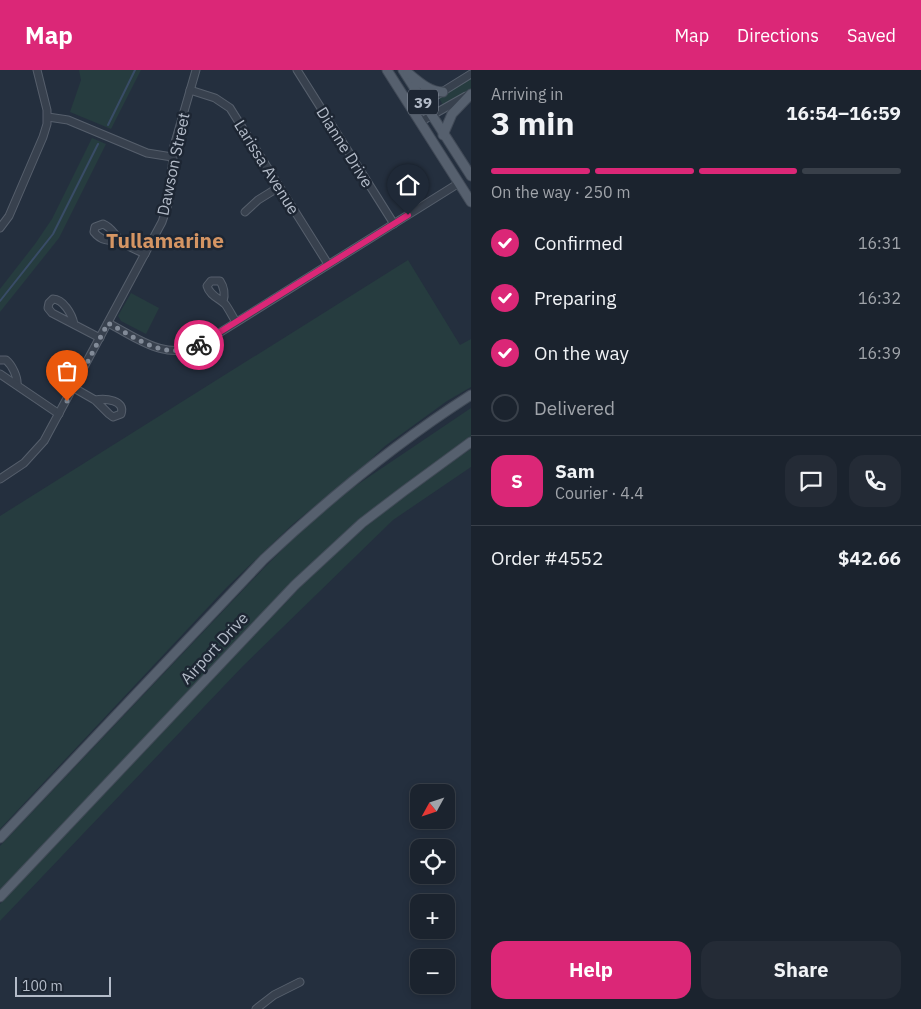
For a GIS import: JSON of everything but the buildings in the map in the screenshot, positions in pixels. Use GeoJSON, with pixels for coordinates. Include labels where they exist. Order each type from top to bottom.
{"type":"FeatureCollection","features":[{"type":"Feature","properties":{"kind":"main road","name":"39"},"geometry":{"type":"LineString","coordinates":[[387,70],[471,202]]}},
{"type":"Feature","properties":{"kind":"main road","name":"39"},"geometry":{"type":"LineString","coordinates":[[404,70],[443,135],[471,176]]}},
{"type":"Feature","properties":{"kind":"main road"},"geometry":{"type":"LineString","coordinates":[[404,70],[428,88],[436,92],[443,92]]}},
{"type":"Feature","properties":{"kind":"main road"},"geometry":{"type":"LineString","coordinates":[[443,135],[452,114],[471,94]]}},
{"type":"Feature","properties":{"kind":"main road","name":"Airport Drive"},"geometry":{"type":"LineString","coordinates":[[0,838],[264,559],[305,520],[365,470],[423,427],[471,395]]}},
{"type":"Feature","properties":{"kind":"main road","name":"Airport Drive"},"geometry":{"type":"LineString","coordinates":[[0,897],[295,585],[362,524],[404,490],[471,442]]}},
{"type":"Feature","properties":{"kind":"street"},"geometry":{"type":"LineString","coordinates":[[0,228],[9,216],[45,130],[48,117],[37,70]]}},
{"type":"Feature","properties":{"kind":"street","name":"Dawson Street"},"geometry":{"type":"LineString","coordinates":[[0,479],[15,470],[31,456],[44,440],[74,388],[166,211],[169,201],[172,157],[196,70]]}},
{"type":"Feature","properties":{"kind":"street","name":"Dianne Drive"},"geometry":{"type":"LineString","coordinates":[[297,70],[394,224]]}},
{"type":"Feature","properties":{"kind":"street"},"geometry":{"type":"LineString","coordinates":[[413,110],[471,74]]}},
{"type":"Feature","properties":{"kind":"street","name":"Larissa Avenue"},"geometry":{"type":"LineString","coordinates":[[190,90],[215,98],[230,108],[328,264]]}},
{"type":"Feature","properties":{"kind":"street"},"geometry":{"type":"LineString","coordinates":[[420,122],[471,94]]}},
{"type":"Feature","properties":{"kind":"street"},"geometry":{"type":"LineString","coordinates":[[48,117],[68,120],[147,153],[172,157]]}},
{"type":"Feature","properties":{"kind":"street"},"geometry":{"type":"LineString","coordinates":[[108,323],[153,347],[171,352],[191,349],[459,184]]}},
{"type":"Feature","properties":{"kind":"street"},"geometry":{"type":"LineString","coordinates":[[246,212],[258,200],[279,186]]}},
{"type":"Feature","properties":{"kind":"street"},"geometry":{"type":"LineString","coordinates":[[120,240],[145,254]]}},
{"type":"Feature","properties":{"kind":"street"},"geometry":{"type":"LineString","coordinates":[[223,302],[236,322]]}},
{"type":"Feature","properties":{"kind":"street"},"geometry":{"type":"LineString","coordinates":[[74,324],[100,338]]}},
{"type":"Feature","properties":{"kind":"street"},"geometry":{"type":"LineString","coordinates":[[0,360],[6,360],[9,363],[18,379],[17,384]]}},
{"type":"Feature","properties":{"kind":"street"},"geometry":{"type":"LineString","coordinates":[[0,374],[60,414]]}},
{"type":"Feature","properties":{"kind":"street"},"geometry":{"type":"LineString","coordinates":[[74,388],[95,400]]}},
{"type":"Feature","properties":{"kind":"street"},"geometry":{"type":"LineString","coordinates":[[256,1009],[274,995],[300,982]]}},
{"type":"Feature","properties":{"kind":"green space"},"geometry":{"type":"Polygon","coordinates":[[[79,70],[141,70],[111,129],[70,112],[81,80],[79,70]]]}},
{"type":"Feature","properties":{"kind":"green space"},"geometry":{"type":"Polygon","coordinates":[[[471,78],[471,90],[444,107],[439,98],[471,78]]]}},
{"type":"Feature","properties":{"kind":"green space"},"geometry":{"type":"Polygon","coordinates":[[[92,138],[106,144],[59,238],[0,312],[0,289],[52,219],[92,138]]]}},
{"type":"Feature","properties":{"kind":"green space"},"geometry":{"type":"Polygon","coordinates":[[[408,260],[460,345],[471,339],[471,387],[447,401],[385,446],[293,524],[227,587],[0,829],[0,516],[408,260]]]}},
{"type":"Feature","properties":{"kind":"green space"},"geometry":{"type":"Polygon","coordinates":[[[131,293],[159,308],[146,334],[121,321],[118,316],[131,293]]]}},
{"type":"Feature","properties":{"kind":"green space"},"geometry":{"type":"Polygon","coordinates":[[[471,408],[471,439],[363,518],[0,892],[0,846],[262,570],[302,530],[342,495],[471,408]]]}},
{"type":"Feature","properties":{"kind":"green space"},"geometry":{"type":"Polygon","coordinates":[[[471,449],[471,467],[393,520],[242,667],[0,921],[0,904],[311,576],[368,525],[422,482],[471,449]]]}},
{"type":"Feature","properties":{"kind":"waterway"},"geometry":{"type":"LineString","coordinates":[[108,125],[135,70]]}},
{"type":"Feature","properties":{"kind":"waterway"},"geometry":{"type":"LineString","coordinates":[[0,301],[53,234],[98,144]]}},
{"type":"Feature","properties":{"kind":"way so far"},"geometry":{"type":"LineString","coordinates":[[67,401],[108,323],[153,347],[171,352],[191,349],[199,345]]}},
{"type":"Feature","properties":{"kind":"district","name":"Tullamarine"},"geometry":{"type":"Point","coordinates":[165,240]}},
{"type":"Feature","properties":{"kind":"route"},"geometry":{"type":"LineString","coordinates":[[199,345],[408,215]]}}]}
